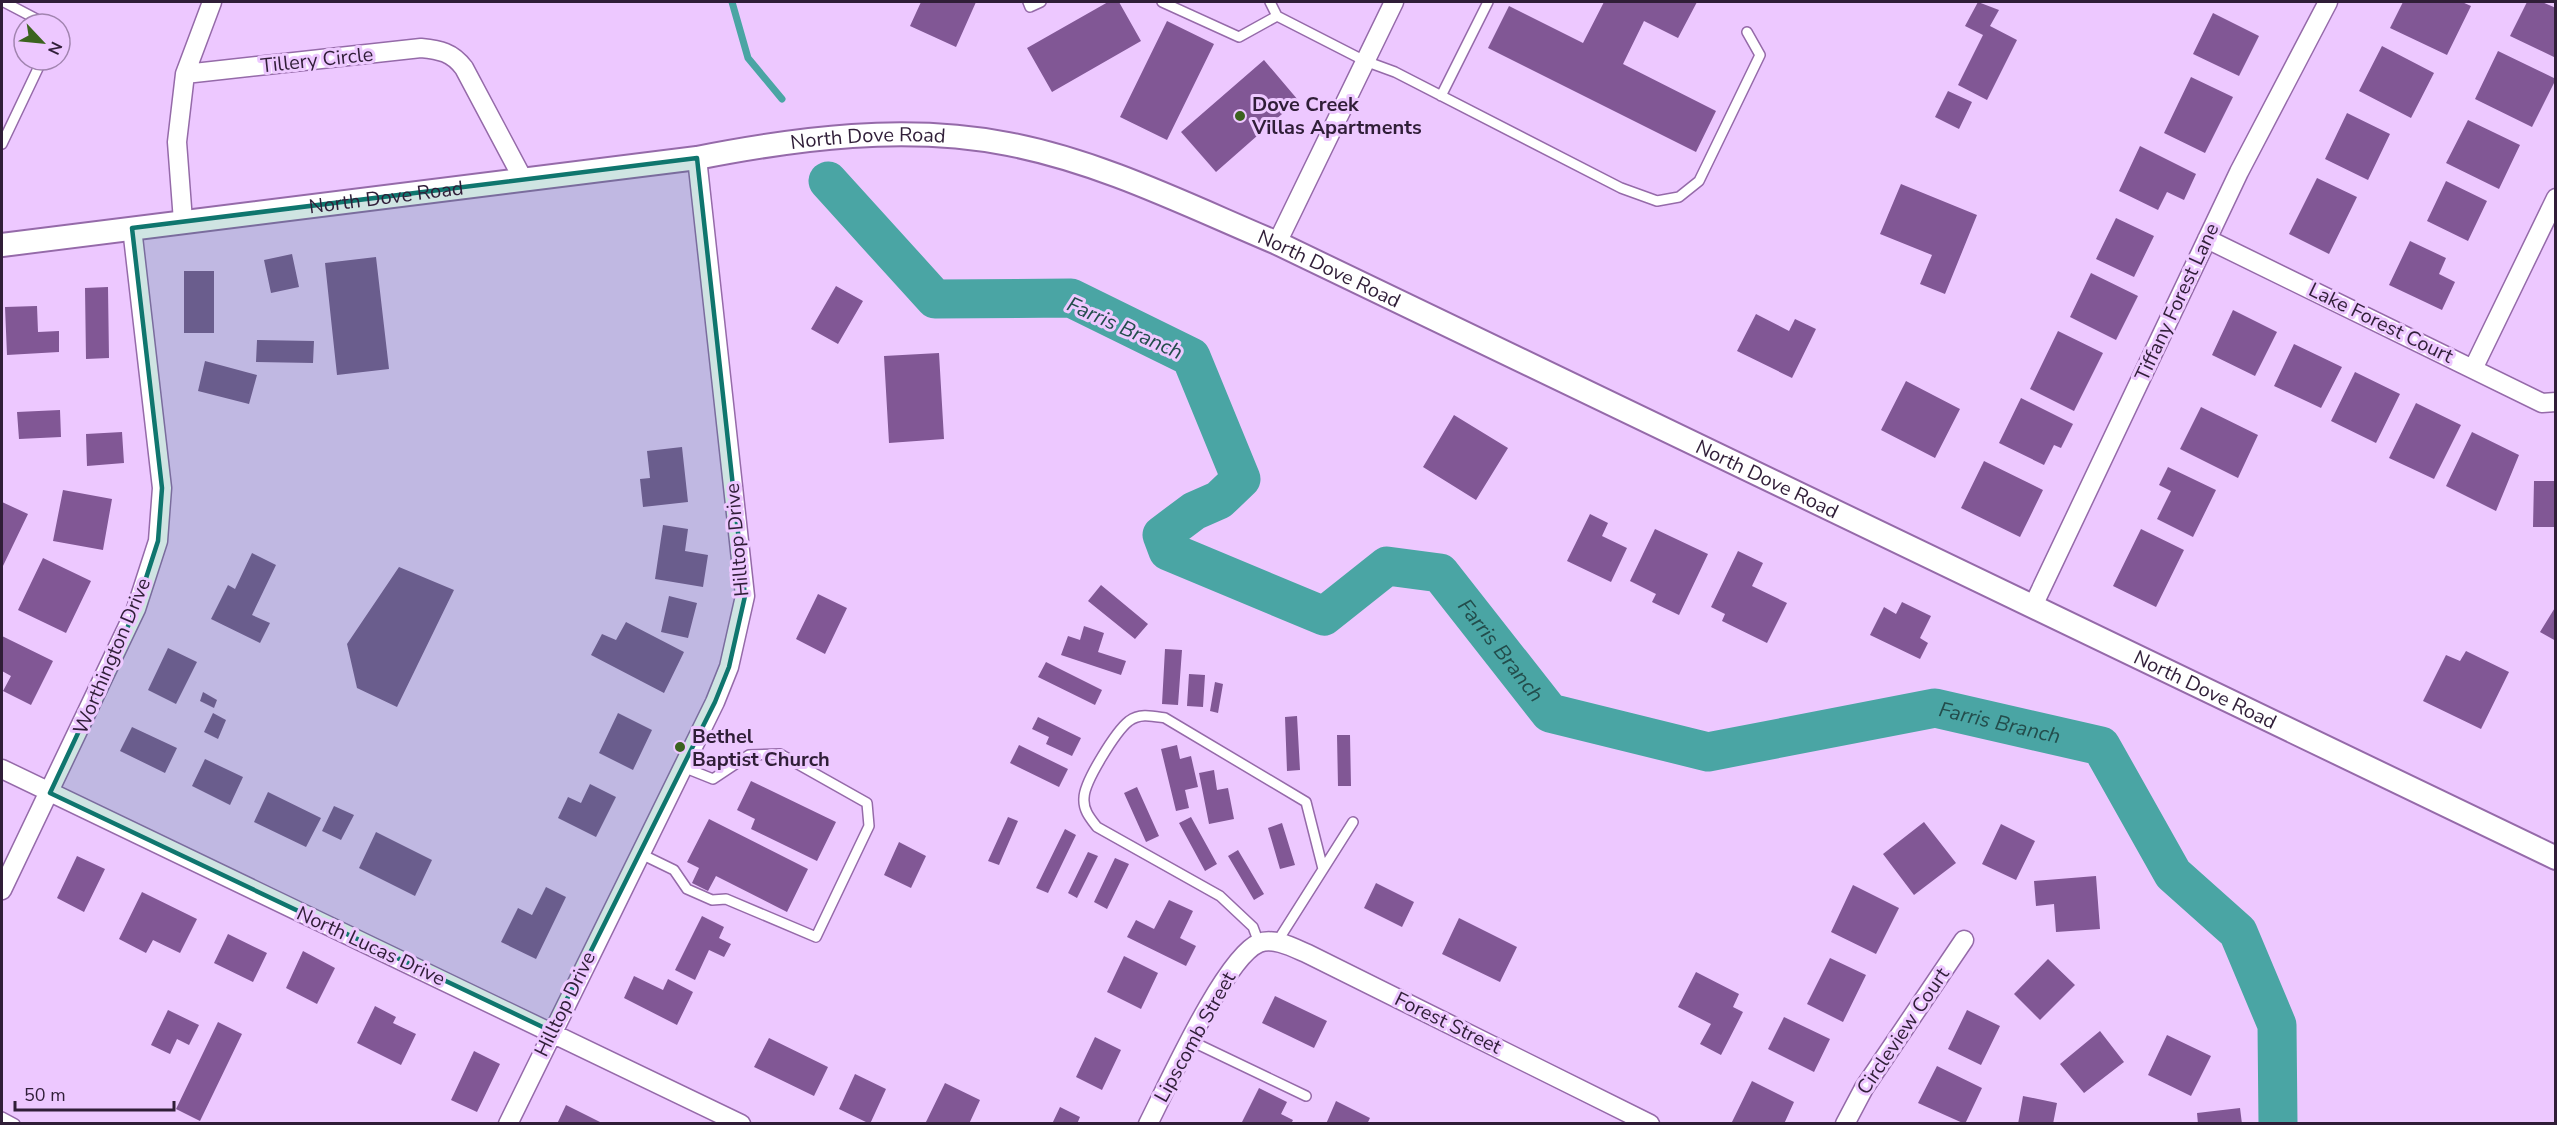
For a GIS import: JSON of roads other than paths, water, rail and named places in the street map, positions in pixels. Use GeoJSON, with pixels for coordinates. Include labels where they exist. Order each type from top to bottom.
{"type":"FeatureCollection","features":[{"type":"Feature","properties":{"kind":"street"},"geometry":{"type":"LineString","coordinates":[[183,221],[177,142],[185,74],[212,2]]}},
{"type":"Feature","properties":{"kind":"street"},"geometry":{"type":"LineString","coordinates":[[1277,243],[1394,2]]}},
{"type":"Feature","properties":{"kind":"street","name":"Tiffany Forest Lane"},"geometry":{"type":"LineString","coordinates":[[2033,606],[2207,239],[2328,2]]}},
{"type":"Feature","properties":{"kind":"street","name":"Tillery Circle"},"geometry":{"type":"LineString","coordinates":[[185,74],[421,48],[442,50],[458,59],[464,68],[523,179]]}},
{"type":"Feature","properties":{"kind":"street","name":"North Dove Road"},"geometry":{"type":"LineString","coordinates":[[2,245],[697,158],[763,145],[863,134],[945,135],[1009,144],[1110,172],[1277,243],[2556,858]]}},
{"type":"Feature","properties":{"kind":"street","name":"Hilltop Drive"},"geometry":{"type":"LineString","coordinates":[[508,1124],[729,667],[745,596],[697,158]]}},
{"type":"Feature","properties":{"kind":"street"},"geometry":{"type":"LineString","coordinates":[[2473,369],[2556,198]]}},
{"type":"Feature","properties":{"kind":"street","name":"Worthington Drive"},"geometry":{"type":"LineString","coordinates":[[2,890],[136,609],[158,541],[162,488],[132,228]]}},
{"type":"Feature","properties":{"kind":"street","name":"Lake Forest Court"},"geometry":{"type":"LineString","coordinates":[[2207,239],[2542,403],[2556,402]]}},
{"type":"Feature","properties":{"kind":"street","name":"North Lucas Drive"},"geometry":{"type":"LineString","coordinates":[[2,769],[741,1124]]}},
{"type":"Feature","properties":{"kind":"street","name":"Circleview Court"},"geometry":{"type":"LineString","coordinates":[[1845,1124],[1864,1088],[1964,940]]}},
{"type":"Feature","properties":{"kind":"street","name":"Lipscomb Street"},"geometry":{"type":"LineString","coordinates":[[1148,1124],[1218,990],[1236,962],[1261,946]]}},
{"type":"Feature","properties":{"kind":"street","name":"Forest Street"},"geometry":{"type":"LineString","coordinates":[[1261,946],[1308,954],[1650,1124]]}},
{"type":"Feature","properties":{"kind":"lane"},"geometry":{"type":"LineString","coordinates":[[4,2],[23,12]]}},
{"type":"Feature","properties":{"kind":"lane"},"geometry":{"type":"LineString","coordinates":[[1028,2],[1030,7],[1041,2]]}},
{"type":"Feature","properties":{"kind":"lane"},"geometry":{"type":"LineString","coordinates":[[1162,2],[1239,37],[1277,16]]}},
{"type":"Feature","properties":{"kind":"lane"},"geometry":{"type":"LineString","coordinates":[[1270,2],[1277,16],[1365,61],[1395,72],[1621,188],[1657,201],[1679,197],[1699,181],[1760,55],[1747,32]]}},
{"type":"Feature","properties":{"kind":"lane"},"geometry":{"type":"LineString","coordinates":[[1441,96],[1488,2]]}},
{"type":"Feature","properties":{"kind":"lane"},"geometry":{"type":"LineString","coordinates":[[2,144],[36,72]]}},
{"type":"Feature","properties":{"kind":"lane"},"geometry":{"type":"LineString","coordinates":[[1261,946],[1254,927],[1220,896],[1097,827],[1086,813],[1083,796],[1098,765],[1121,729],[1130,720],[1144,715],[1165,718],[1306,802],[1323,869]]}},
{"type":"Feature","properties":{"kind":"lane"},"geometry":{"type":"LineString","coordinates":[[639,854],[674,870],[687,889],[712,900],[726,899],[816,937],[869,826],[867,803],[780,754],[749,755],[713,779],[682,766]]}},
{"type":"Feature","properties":{"kind":"lane"},"geometry":{"type":"LineString","coordinates":[[1261,946],[1323,869],[1353,822]]}},
{"type":"Feature","properties":{"kind":"lane"},"geometry":{"type":"LineString","coordinates":[[1191,1041],[1306,1096]]}},
{"type":"Feature","properties":{"kind":"lane"},"geometry":{"type":"LineString","coordinates":[[2,1117],[15,1124]]}},
{"type":"Feature","properties":{"kind":"waterway","name":"Farris Branch"},"geometry":{"type":"LineString","coordinates":[[732,2],[748,58],[782,99]]}},
{"type":"Feature","properties":{"kind":"waterway","name":"Farris Branch"},"geometry":{"type":"LineString","coordinates":[[828,181],[935,299],[1071,298],[1191,357],[1241,479],[1219,500],[1194,511],[1162,535],[1168,551],[1324,616],[1387,566],[1440,573],[1550,713],[1708,752],[1935,708],[2101,746],[2173,874],[2238,932],[2277,1025],[2278,1124]]}},
{"type":"Feature","properties":{"kind":"place","name":"Dove Creek Villas Apartments"},"geometry":{"type":"Point","coordinates":[1240,116]}},
{"type":"Feature","properties":{"kind":"place","name":"Bethel Baptist Church"},"geometry":{"type":"Point","coordinates":[680,747]}}]}
